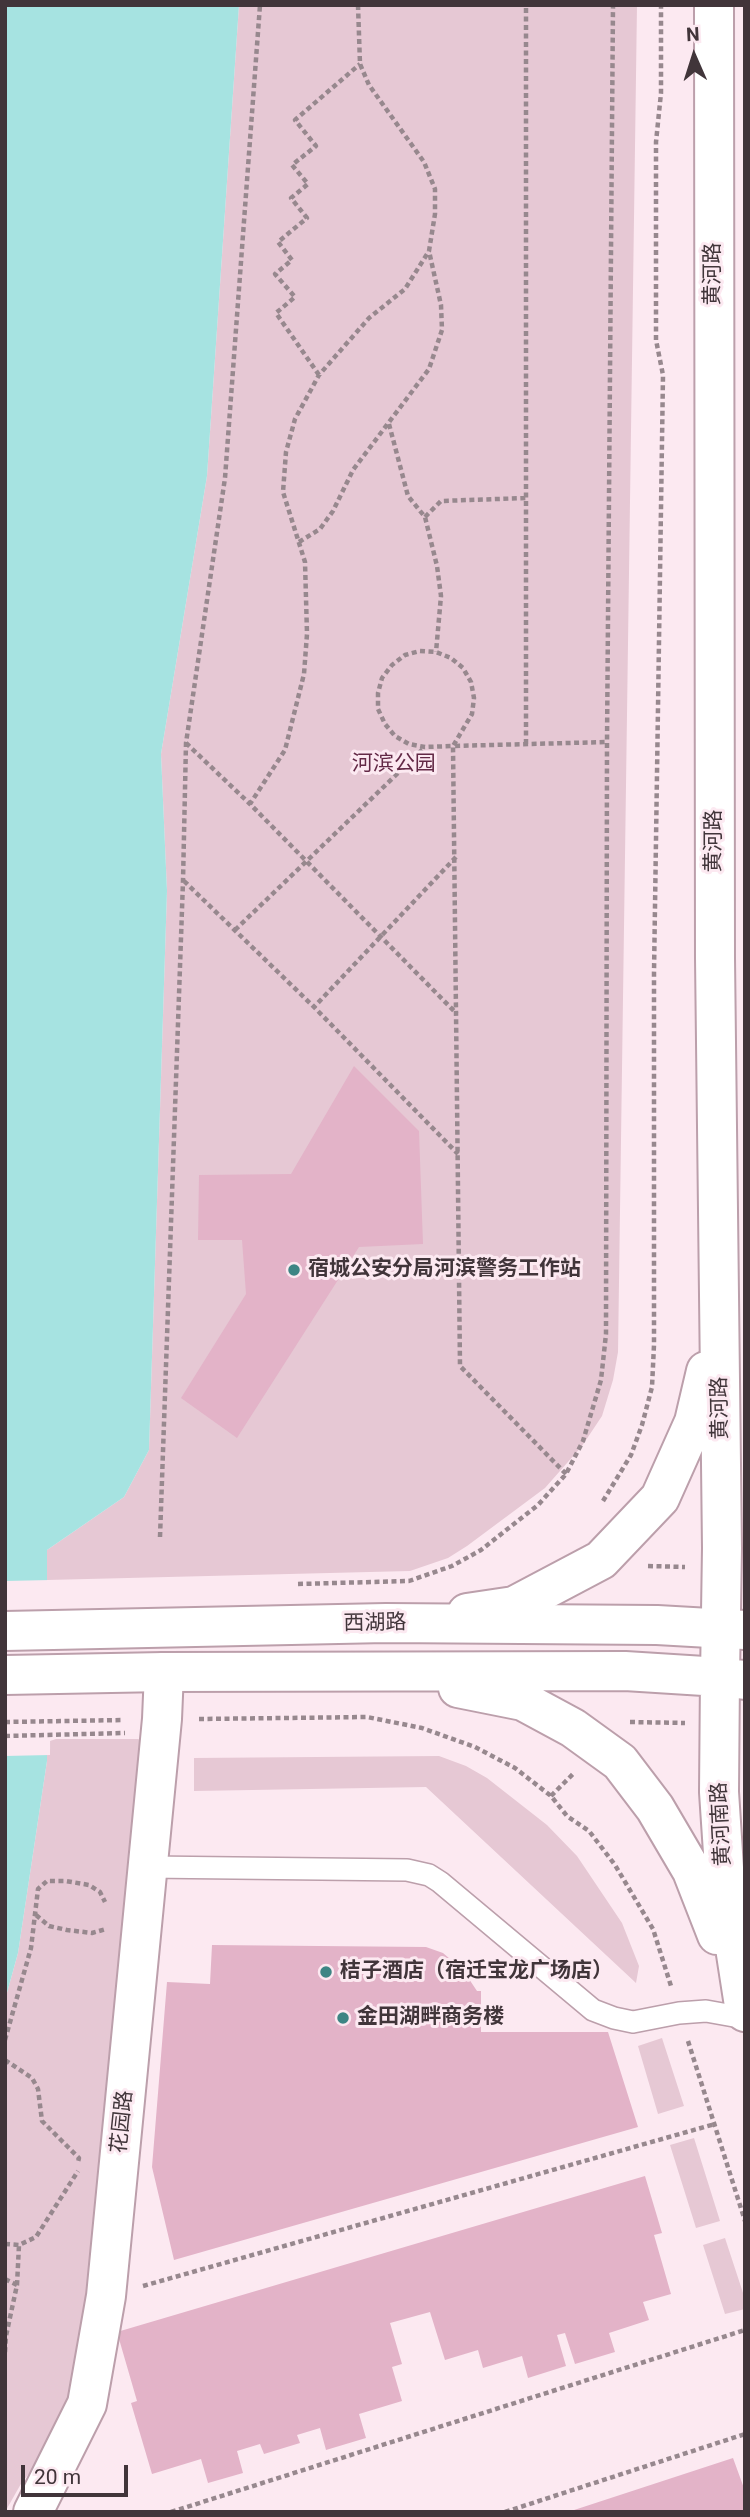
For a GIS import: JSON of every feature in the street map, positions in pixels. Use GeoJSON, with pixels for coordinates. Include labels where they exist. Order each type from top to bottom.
{"type":"FeatureCollection","features":[{"type":"Feature","properties":{"kind":"main road","name":"黄河路"},"geometry":{"type":"LineString","coordinates":[[714,5],[715,958],[719,1216],[733,1629],[732,1678]]}},
{"type":"Feature","properties":{"kind":"main road"},"geometry":{"type":"LineString","coordinates":[[386,1623],[514,1606],[601,1560],[660,1497],[694,1422],[706,1373],[719,1216]]}},
{"type":"Feature","properties":{"kind":"main road","name":"西湖路"},"geometry":{"type":"LineString","coordinates":[[5,1631],[386,1623],[657,1625],[733,1629]]}},
{"type":"Feature","properties":{"kind":"main road"},"geometry":{"type":"LineString","coordinates":[[5,1675],[646,1671],[732,1678]]}},
{"type":"Feature","properties":{"kind":"main road","name":"花园路"},"geometry":{"type":"LineString","coordinates":[[33,2512],[87,2404],[106,2296],[148,1867],[164,1672]]}},
{"type":"Feature","properties":{"kind":"main road"},"geometry":{"type":"LineString","coordinates":[[380,1672],[523,1701],[573,1728],[620,1762],[655,1808],[692,1871],[745,2015]]}},
{"type":"Feature","properties":{"kind":"main road","name":"黄河南路"},"geometry":{"type":"LineString","coordinates":[[732,1678],[719,1791],[725,1883],[745,2015]]}},
{"type":"Feature","properties":{"kind":"lane"},"geometry":{"type":"LineString","coordinates":[[148,1867],[407,1870],[429,1875],[593,2010],[633,2022],[706,2011],[745,2015]]}},
{"type":"Feature","properties":{"kind":"path"},"geometry":{"type":"LineString","coordinates":[[160,1537],[186,743],[225,478],[260,5]]}},
{"type":"Feature","properties":{"kind":"path"},"geometry":{"type":"LineString","coordinates":[[299,542],[320,530],[354,470],[429,369],[442,330],[441,305],[429,251],[435,214],[435,189],[424,162],[369,85],[359,64],[358,5]]}},
{"type":"Feature","properties":{"kind":"path"},"geometry":{"type":"LineString","coordinates":[[526,5],[526,744]]}},
{"type":"Feature","properties":{"kind":"path"},"geometry":{"type":"LineString","coordinates":[[286,1584],[409,1581],[452,1566],[481,1550],[553,1491],[566,1474],[575,1460],[592,1417],[601,1380],[606,1334],[607,743],[613,5]]}},
{"type":"Feature","properties":{"kind":"path"},"geometry":{"type":"LineString","coordinates":[[600,1506],[631,1455],[642,1425],[652,1387],[654,1345],[654,973],[663,375],[656,340],[656,142],[661,93],[662,5]]}},
{"type":"Feature","properties":{"kind":"path"},"geometry":{"type":"LineString","coordinates":[[319,375],[276,313],[295,298],[275,274],[292,260],[278,242],[307,218],[291,198],[308,184],[292,165],[316,146],[295,120],[359,64]]}},
{"type":"Feature","properties":{"kind":"path"},"geometry":{"type":"LineString","coordinates":[[250,804],[285,750],[304,674],[307,634],[305,562],[283,492],[286,452],[295,419],[319,375],[369,318],[405,289],[429,251]]}},
{"type":"Feature","properties":{"kind":"path"},"geometry":{"type":"LineString","coordinates":[[389,423],[408,496],[425,517],[437,566],[441,596],[436,652]]}},
{"type":"Feature","properties":{"kind":"path"},"geometry":{"type":"LineString","coordinates":[[425,517],[441,501],[526,498]]}},
{"type":"Feature","properties":{"kind":"path"},"geometry":{"type":"LineString","coordinates":[[566,1474],[460,1366],[453,746],[472,714],[474,698],[471,682],[463,668],[451,658],[436,652],[420,651],[405,655],[391,665],[382,678],[378,693],[378,709],[385,724],[395,736],[409,744],[425,747],[453,746],[526,744],[607,743]]}},
{"type":"Feature","properties":{"kind":"path"},"geometry":{"type":"LineString","coordinates":[[186,743],[250,804],[457,1014]]}},
{"type":"Feature","properties":{"kind":"path"},"geometry":{"type":"LineString","coordinates":[[235,930],[425,747]]}},
{"type":"Feature","properties":{"kind":"path"},"geometry":{"type":"LineString","coordinates":[[314,1007],[456,856]]}},
{"type":"Feature","properties":{"kind":"path"},"geometry":{"type":"LineString","coordinates":[[183,881],[314,1007],[458,1154]]}},
{"type":"Feature","properties":{"kind":"path"},"geometry":{"type":"LineString","coordinates":[[5,1736],[367,1717],[422,1728],[475,1747],[515,1768],[551,1796],[567,1816],[589,1831],[615,1866],[653,1929],[745,2221]]}},
{"type":"Feature","properties":{"kind":"path"},"geometry":{"type":"LineString","coordinates":[[5,1722],[161,1726]]}},
{"type":"Feature","properties":{"kind":"path"},"geometry":{"type":"LineString","coordinates":[[5,2040],[31,1948],[38,1889],[47,1881],[89,1885],[100,1892],[106,1903]]}},
{"type":"Feature","properties":{"kind":"path"},"geometry":{"type":"LineString","coordinates":[[35,1915],[49,1926],[92,1933],[105,1930],[118,1921],[140,1947]]}},
{"type":"Feature","properties":{"kind":"path"},"geometry":{"type":"LineString","coordinates":[[5,2060],[32,2078],[38,2089],[42,2120],[79,2158],[77,2175],[36,2237],[19,2245],[5,2244]]}},
{"type":"Feature","properties":{"kind":"path"},"geometry":{"type":"LineString","coordinates":[[106,2296],[715,2124]]}},
{"type":"Feature","properties":{"kind":"path"},"geometry":{"type":"LineString","coordinates":[[5,2352],[18,2285],[19,2245]]}},
{"type":"Feature","properties":{"kind":"path"},"geometry":{"type":"LineString","coordinates":[[5,2279],[18,2285]]}},
{"type":"Feature","properties":{"kind":"path"},"geometry":{"type":"LineString","coordinates":[[171,2512],[745,2330]]}},
{"type":"Feature","properties":{"kind":"path"},"geometry":{"type":"LineString","coordinates":[[505,2512],[745,2434]]}},
{"type":"Feature","properties":{"kind":"green space","name":"河滨公园"},"geometry":{"type":"Polygon","coordinates":[[[239,5],[637,5],[618,1352],[602,1416],[582,1446],[545,1488],[448,1558],[410,1571],[47,1580],[47,1550],[124,1497],[149,1450],[167,891],[161,754],[207,476],[239,5]]]}},
{"type":"Feature","properties":{"kind":"green space"},"geometry":{"type":"Polygon","coordinates":[[[56,1739],[138,1739],[149,1743],[77,2387],[63,2434],[22,2482],[5,2512],[5,2000],[18,1953],[47,1761],[47,1742],[56,1739]]]}},
{"type":"Feature","properties":{"kind":"green space"},"geometry":{"type":"Polygon","coordinates":[[[439,1756],[466,1766],[487,1778],[547,1825],[577,1856],[622,1923],[639,1966],[636,1983],[426,1787],[194,1791],[194,1758],[439,1756]]]}},
{"type":"Feature","properties":{"kind":"green space"},"geometry":{"type":"Polygon","coordinates":[[[662,2038],[684,2106],[658,2114],[638,2046],[662,2038]]]}},
{"type":"Feature","properties":{"kind":"green space"},"geometry":{"type":"Polygon","coordinates":[[[694,2138],[720,2221],[696,2228],[670,2145],[694,2138]]]}},
{"type":"Feature","properties":{"kind":"green space"},"geometry":{"type":"Polygon","coordinates":[[[725,2238],[745,2299],[745,2309],[725,2314],[703,2245],[725,2238]]]}},
{"type":"Feature","properties":{"kind":"water"},"geometry":{"type":"Polygon","coordinates":[[[5,5],[239,5],[207,476],[161,754],[167,891],[149,1450],[124,1497],[47,1550],[47,1761],[18,1953],[5,2000],[5,5]]]}},
{"type":"Feature","properties":{"kind":"pier"},"geometry":{"type":"Polygon","coordinates":[[[51,1580],[50,1755],[5,1756],[5,1581],[51,1580]]]}},
{"type":"Feature","properties":{"kind":"building","name":"宿城公安分局河滨警务工作站"},"geometry":{"type":"Polygon","coordinates":[[[354,1066],[419,1131],[423,1244],[359,1247],[237,1438],[181,1398],[246,1294],[242,1240],[198,1240],[199,1175],[291,1174],[354,1066]]]}},
{"type":"Feature","properties":{"kind":"building"},"geometry":{"type":"Polygon","coordinates":[[[212,1945],[426,1947],[443,1953],[463,1970],[477,1991],[481,1991],[481,2032],[608,2032],[638,2127],[174,2260],[152,2167],[167,1982],[210,1984],[212,1945]]]}},
{"type":"Feature","properties":{"kind":"building"},"geometry":{"type":"Polygon","coordinates":[[[645,2176],[662,2233],[654,2235],[671,2294],[643,2302],[649,2320],[609,2333],[615,2352],[575,2364],[565,2333],[557,2335],[566,2366],[528,2378],[522,2356],[483,2368],[478,2350],[445,2360],[430,2312],[390,2323],[402,2364],[392,2367],[402,2401],[359,2414],[366,2438],[326,2450],[320,2428],[297,2435],[300,2443],[264,2454],[260,2444],[237,2451],[243,2473],[208,2483],[201,2459],[152,2474],[131,2403],[137,2401],[117,2332],[645,2176]]]}},
{"type":"Feature","properties":{"kind":"building"},"geometry":{"type":"Polygon","coordinates":[[[733,2458],[745,2491],[745,2512],[568,2512],[733,2458]]]}},
{"type":"Feature","properties":{"kind":"place","name":"宿城公安分局河滨警务工作站"},"geometry":{"type":"Point","coordinates":[294,1270]}},
{"type":"Feature","properties":{"kind":"place","name":"桔子酒店（宿迁宝龙广场店）"},"geometry":{"type":"Point","coordinates":[326,1972]}},
{"type":"Feature","properties":{"kind":"place","name":"金田湖畔商务楼"},"geometry":{"type":"Point","coordinates":[343,2018]}}]}
